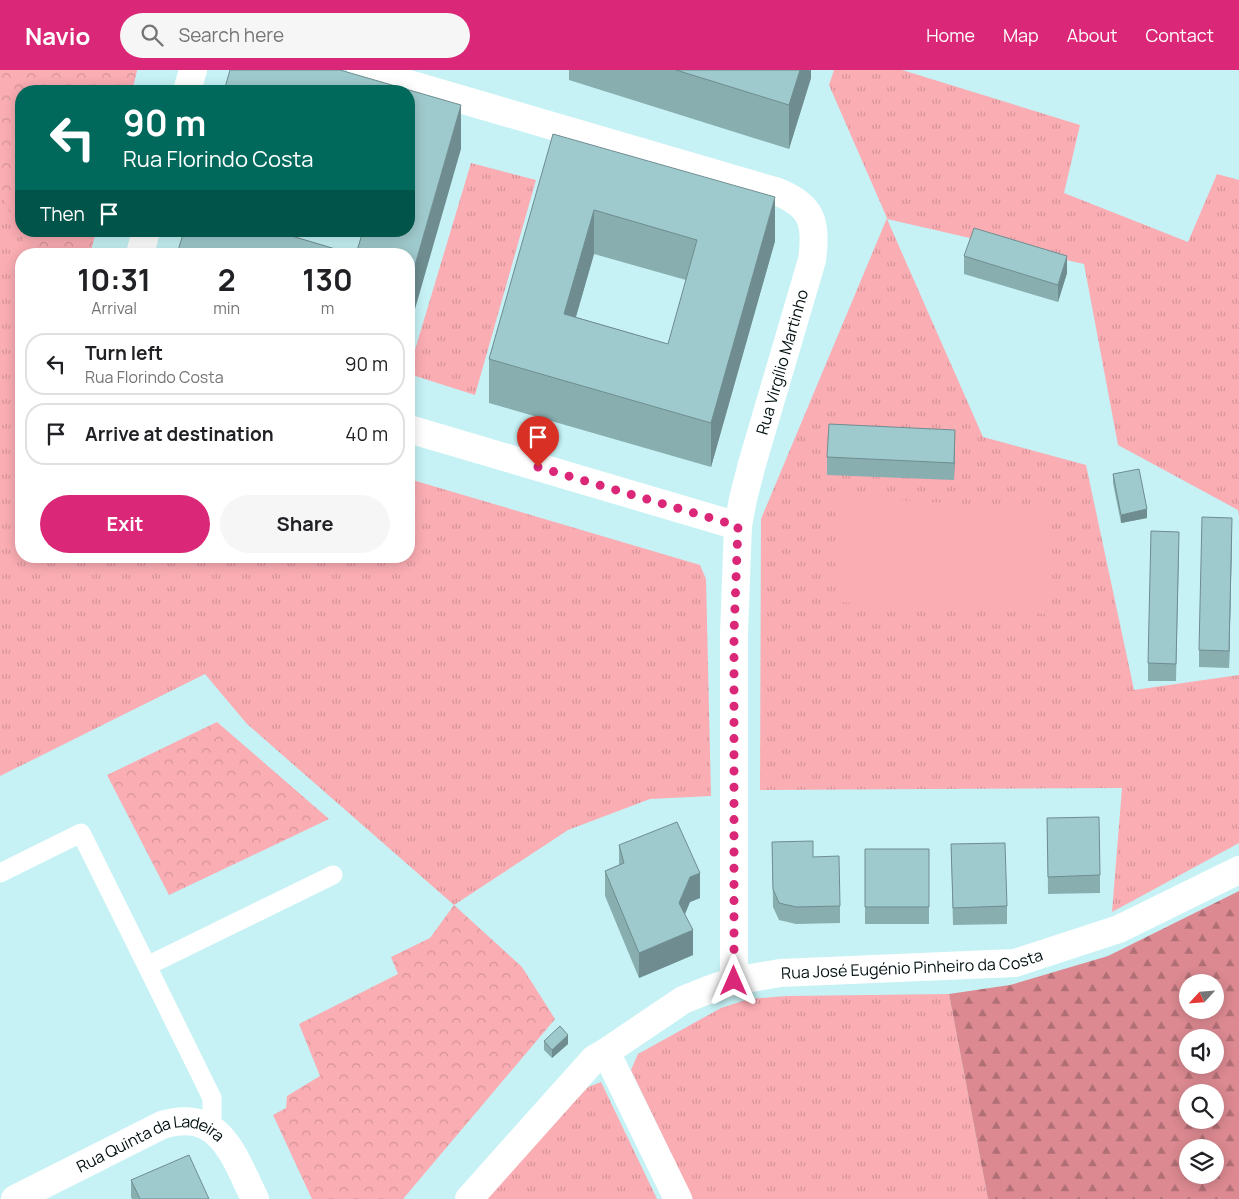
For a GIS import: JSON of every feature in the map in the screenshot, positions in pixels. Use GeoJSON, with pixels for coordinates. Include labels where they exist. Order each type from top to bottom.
{"type":"FeatureCollection","features":[{"type":"Feature","properties":{"kind":"street"},"geometry":{"type":"LineString","coordinates":[[189,85],[193,70]]}},
{"type":"Feature","properties":{"kind":"street","name":"Rua Virgílio Martinho"},"geometry":{"type":"LineString","coordinates":[[361,70],[412,85]]}},
{"type":"Feature","properties":{"kind":"street","name":"Rua Virgílio Martinho"},"geometry":{"type":"LineString","coordinates":[[415,86],[778,192],[798,203],[807,212],[812,223],[814,232],[812,260],[752,464],[738,526],[734,633],[734,981]]}},
{"type":"Feature","properties":{"kind":"street"},"geometry":{"type":"LineString","coordinates":[[415,431],[738,526]]}},
{"type":"Feature","properties":{"kind":"street","name":"Rua José Eugénio Pinheiro da Costa"},"geometry":{"type":"LineString","coordinates":[[469,1199],[594,1059],[683,1000],[734,981],[780,973],[1015,963],[1119,929],[1239,870]]}},
{"type":"Feature","properties":{"kind":"street"},"geometry":{"type":"LineString","coordinates":[[606,1052],[678,1199]]}},
{"type":"Feature","properties":{"kind":"street","name":"Rua Quinta da Ladeira"},"geometry":{"type":"LineString","coordinates":[[15,1199],[162,1125],[186,1120],[198,1122],[212,1129],[226,1142],[255,1199]]}},
{"type":"Feature","properties":{"kind":"lane"},"geometry":{"type":"LineString","coordinates":[[0,873],[81,833],[212,1098],[212,1129]]}},
{"type":"Feature","properties":{"kind":"lane"},"geometry":{"type":"LineString","coordinates":[[147,966],[333,875]]}},
{"type":"Feature","properties":{"kind":"green space"},"geometry":{"type":"Polygon","coordinates":[[[0,70],[137,70],[133,85],[15,85],[15,237],[94,237],[92,248],[15,248],[15,563],[415,563],[415,481],[700,565],[706,579],[711,796],[650,799],[568,830],[454,905],[247,724],[205,674],[0,776],[0,70]]]}},
{"type":"Feature","properties":{"kind":"green space"},"geometry":{"type":"Polygon","coordinates":[[[0,70],[137,70],[133,85],[15,85],[15,223],[0,192],[0,70]]]}},
{"type":"Feature","properties":{"kind":"green space"},"geometry":{"type":"Polygon","coordinates":[[[834,70],[902,70],[1080,125],[1064,193],[1188,242],[1217,174],[1239,180],[1239,517],[1238,510],[1118,445],[1084,264],[887,219],[983,437],[1086,465],[1134,690],[1239,675],[1239,843],[1112,912],[1122,788],[760,790],[761,519],[887,218],[829,85],[834,70]]]}},
{"type":"Feature","properties":{"kind":"green space"},"geometry":{"type":"Polygon","coordinates":[[[471,163],[536,180],[475,395],[415,376],[415,350],[471,163]]]}},
{"type":"Feature","properties":{"kind":"green space"},"geometry":{"type":"Polygon","coordinates":[[[22,237],[94,237],[92,248],[27,248],[22,237]]]}},
{"type":"Feature","properties":{"kind":"green space"},"geometry":{"type":"Polygon","coordinates":[[[841,497],[1052,509],[1047,614],[836,602],[841,497]]]}},
{"type":"Feature","properties":{"kind":"green space"},"geometry":{"type":"Polygon","coordinates":[[[217,722],[329,819],[169,895],[107,775],[217,722]]]}},
{"type":"Feature","properties":{"kind":"green space"},"geometry":{"type":"Polygon","coordinates":[[[1239,891],[1239,1199],[988,1199],[949,994],[1010,985],[1108,956],[1239,891]]]}},
{"type":"Feature","properties":{"kind":"green space"},"geometry":{"type":"Polygon","coordinates":[[[454,905],[522,967],[555,1019],[403,1199],[312,1199],[273,1115],[286,1108],[287,1096],[320,1076],[299,1024],[398,974],[391,957],[430,938],[454,905]]]}},
{"type":"Feature","properties":{"kind":"green space"},"geometry":{"type":"Polygon","coordinates":[[[949,994],[988,1199],[693,1199],[631,1070],[638,1054],[721,1008],[749,999],[787,996],[949,994]]]}},
{"type":"Feature","properties":{"kind":"green space"},"geometry":{"type":"Polygon","coordinates":[[[601,1082],[657,1199],[483,1199],[588,1087],[601,1082]]]}},
{"type":"Feature","properties":{"kind":"building"},"geometry":{"type":"Polygon","coordinates":[[[230,70],[340,70],[392,85],[226,85],[230,70]]]}},
{"type":"Feature","properties":{"kind":"building"},"geometry":{"type":"Polygon","coordinates":[[[676,70],[800,70],[789,105],[676,70]]]}},
{"type":"Feature","properties":{"kind":"building"},"geometry":{"type":"Polygon","coordinates":[[[415,92],[461,105],[415,265],[415,248],[358,248],[361,237],[415,237],[415,92]]]}},
{"type":"Feature","properties":{"kind":"building"},"geometry":{"type":"Polygon","coordinates":[[[553,134],[775,197],[711,423],[489,359],[553,134]],[[594,210],[564,314],[668,344],[697,240],[594,210]]]}},
{"type":"Feature","properties":{"kind":"building"},"geometry":{"type":"Polygon","coordinates":[[[974,228],[1067,256],[1058,285],[964,256],[974,228]]]}},
{"type":"Feature","properties":{"kind":"building"},"geometry":{"type":"Polygon","coordinates":[[[182,237],[295,237],[332,248],[179,248],[182,237]]]}},
{"type":"Feature","properties":{"kind":"building"},"geometry":{"type":"Polygon","coordinates":[[[829,424],[955,430],[954,463],[827,457],[829,424]]]}},
{"type":"Feature","properties":{"kind":"building"},"geometry":{"type":"Polygon","coordinates":[[[1139,469],[1147,509],[1121,515],[1113,474],[1139,469]]]}},
{"type":"Feature","properties":{"kind":"building"},"geometry":{"type":"Polygon","coordinates":[[[1202,517],[1232,518],[1229,651],[1199,650],[1202,517]]]}},
{"type":"Feature","properties":{"kind":"building"},"geometry":{"type":"Polygon","coordinates":[[[1151,531],[1179,532],[1176,664],[1148,663],[1151,531]]]}},
{"type":"Feature","properties":{"kind":"building"},"geometry":{"type":"Polygon","coordinates":[[[1099,817],[1100,875],[1048,877],[1047,818],[1099,817]]]}},
{"type":"Feature","properties":{"kind":"building"},"geometry":{"type":"Polygon","coordinates":[[[677,822],[700,873],[690,877],[679,903],[693,930],[639,953],[605,871],[624,863],[619,845],[677,822]]]}},
{"type":"Feature","properties":{"kind":"building"},"geometry":{"type":"Polygon","coordinates":[[[813,841],[813,857],[839,856],[840,906],[796,907],[779,903],[773,889],[772,842],[813,841]]]}},
{"type":"Feature","properties":{"kind":"building"},"geometry":{"type":"Polygon","coordinates":[[[1005,843],[1007,906],[953,908],[951,844],[1005,843]]]}},
{"type":"Feature","properties":{"kind":"building"},"geometry":{"type":"Polygon","coordinates":[[[865,849],[929,849],[929,907],[865,907],[865,849]]]}},
{"type":"Feature","properties":{"kind":"building"},"geometry":{"type":"Polygon","coordinates":[[[560,1026],[568,1035],[552,1050],[544,1041],[560,1026]]]}},
{"type":"Feature","properties":{"kind":"building"},"geometry":{"type":"Polygon","coordinates":[[[189,1155],[209,1199],[140,1199],[131,1180],[189,1155]]]}},
{"type":"Feature","properties":{"kind":"route"},"geometry":{"type":"LineString","coordinates":[[538,467],[738,526],[734,633],[734,981]]}}]}
